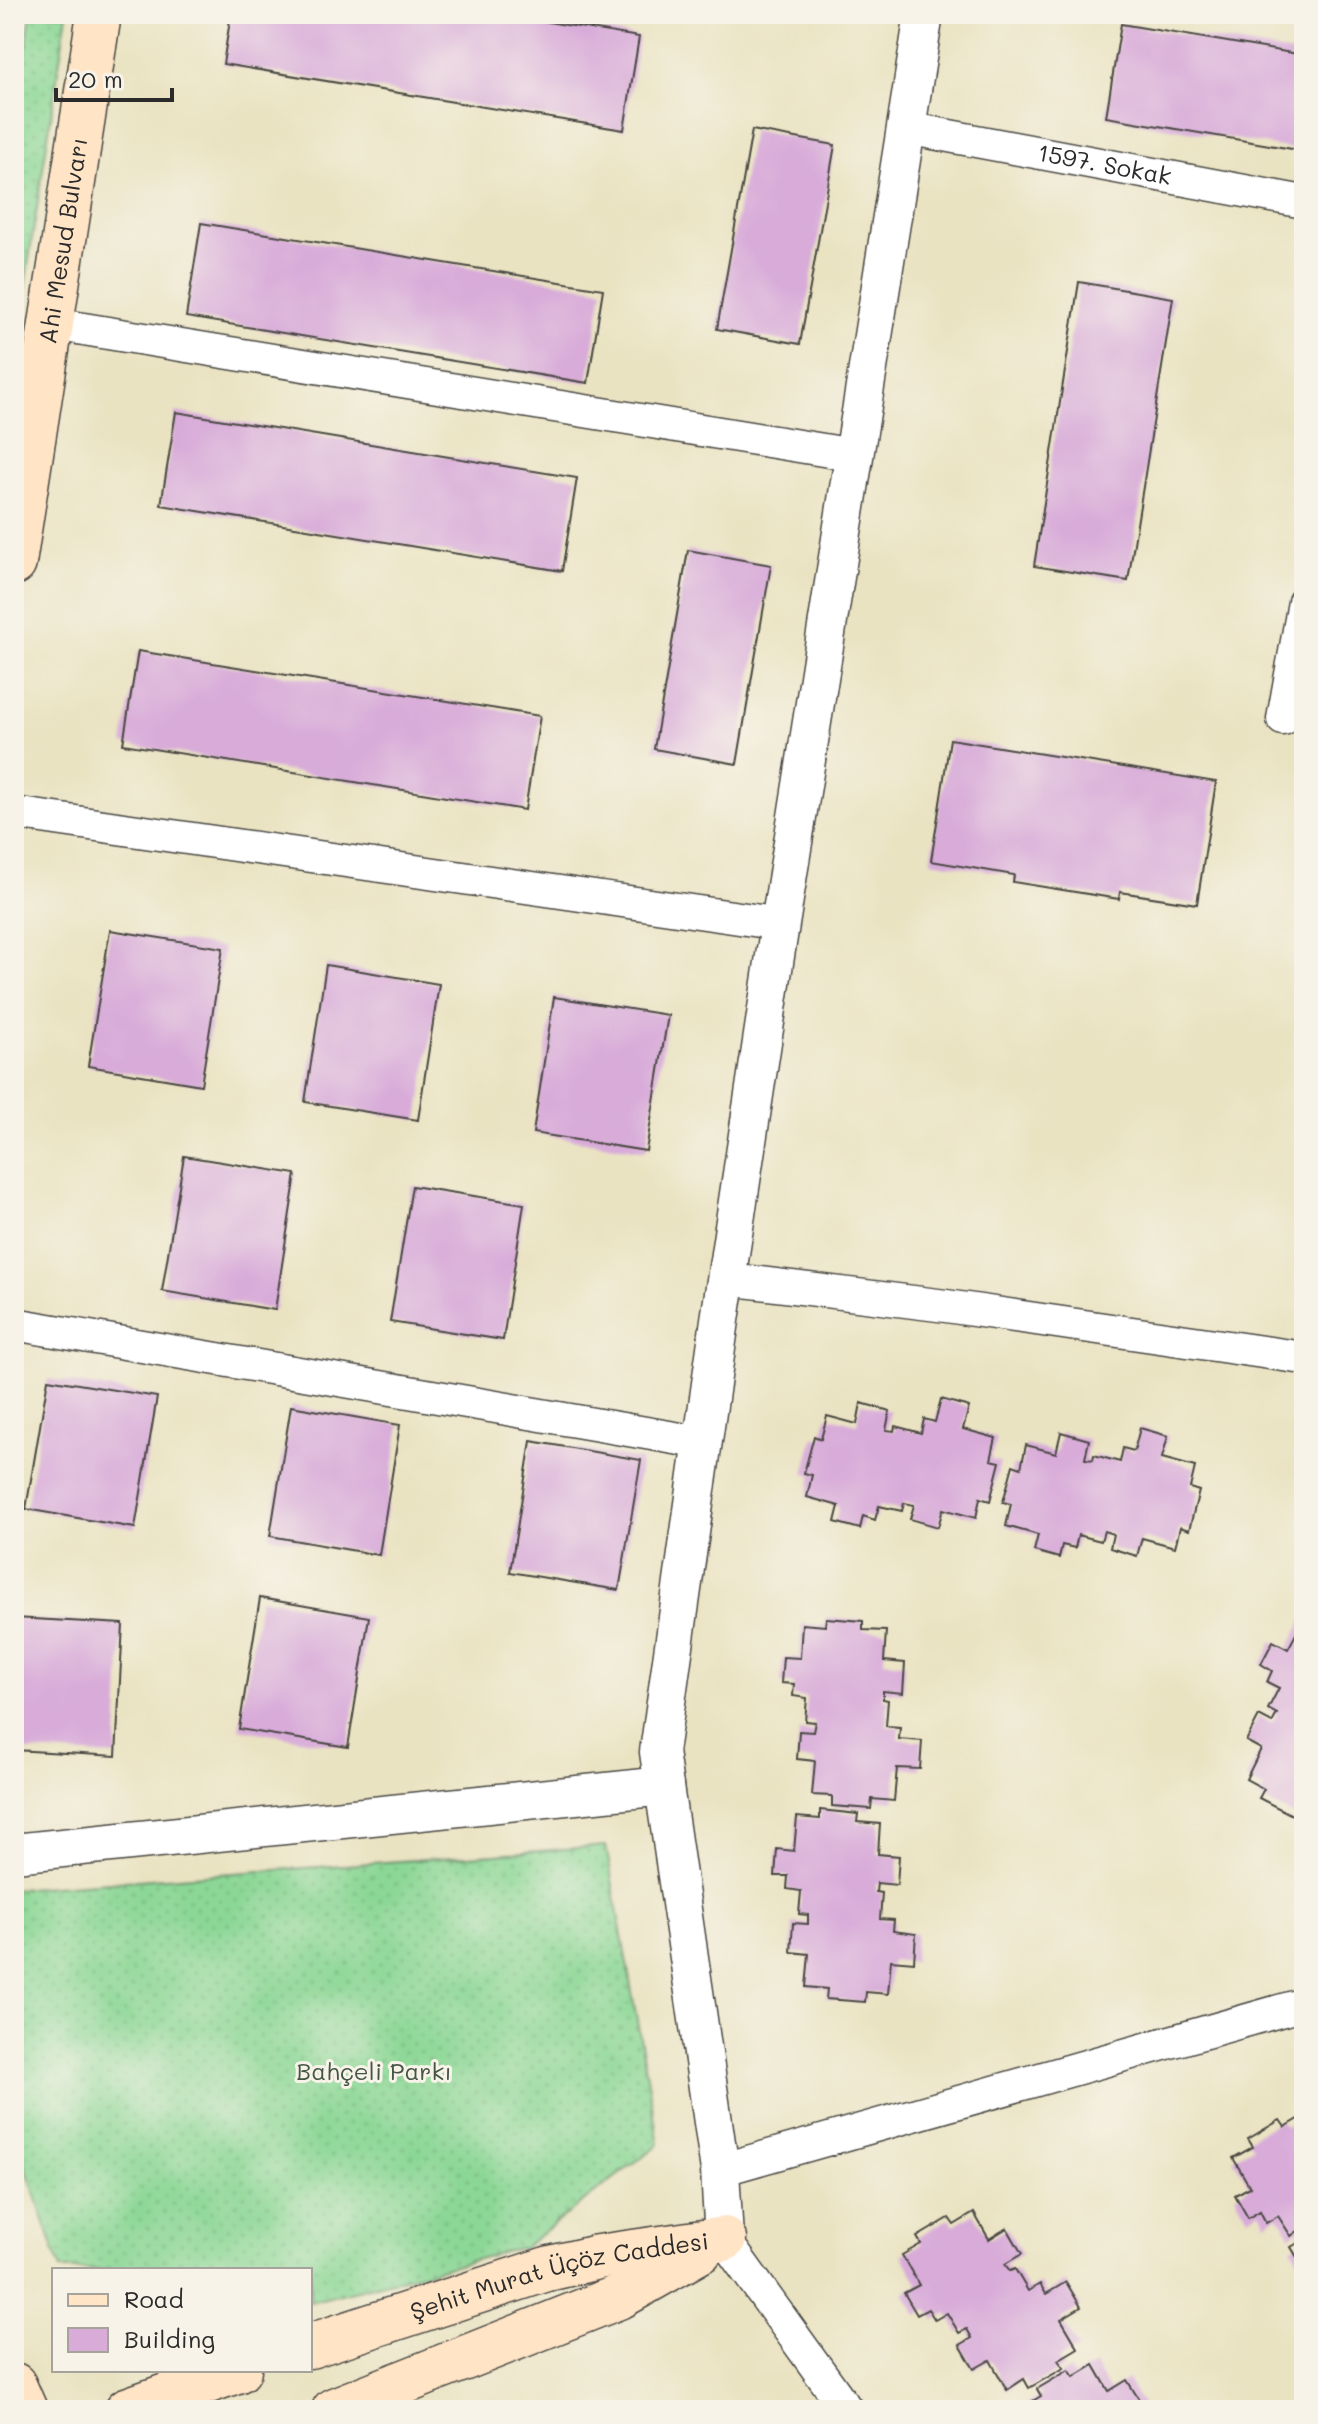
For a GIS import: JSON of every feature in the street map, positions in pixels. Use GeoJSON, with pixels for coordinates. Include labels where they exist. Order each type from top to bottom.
{"type":"FeatureCollection","features":[{"type":"Feature","properties":{"kind":"main road","name":"Ahi Mesud Bulvarı"},"geometry":{"type":"LineString","coordinates":[[14,563],[99,14]]}},
{"type":"Feature","properties":{"kind":"main road","name":"Şehit Murat Üçöz Caddesi"},"geometry":{"type":"LineString","coordinates":[[312,2345],[547,2269],[598,2257],[724,2239]]}},
{"type":"Feature","properties":{"kind":"main road","name":"Şehit Murat Üçöz Caddesi"},"geometry":{"type":"LineString","coordinates":[[334,2410],[621,2296],[724,2239]]}},
{"type":"Feature","properties":{"kind":"main road"},"geometry":{"type":"LineString","coordinates":[[127,2410],[233,2372]]}},
{"type":"Feature","properties":{"kind":"main road"},"geometry":{"type":"LineString","coordinates":[[14,2385],[25,2410]]}},
{"type":"Feature","properties":{"kind":"street"},"geometry":{"type":"LineString","coordinates":[[847,2410],[724,2239],[720,2170],[659,1752],[781,924],[924,14]]}},
{"type":"Feature","properties":{"kind":"street","name":"1597. Sokak"},"geometry":{"type":"LineString","coordinates":[[906,128],[1304,202]]}},
{"type":"Feature","properties":{"kind":"street"},"geometry":{"type":"LineString","coordinates":[[53,324],[854,455]]}},
{"type":"Feature","properties":{"kind":"street"},"geometry":{"type":"LineString","coordinates":[[1283,719],[1304,602]]}},
{"type":"Feature","properties":{"kind":"street"},"geometry":{"type":"LineString","coordinates":[[14,813],[781,924]]}},
{"type":"Feature","properties":{"kind":"street"},"geometry":{"type":"LineString","coordinates":[[727,1279],[946,1306],[1304,1358]]}},
{"type":"Feature","properties":{"kind":"street"},"geometry":{"type":"LineString","coordinates":[[14,1324],[704,1443]]}},
{"type":"Feature","properties":{"kind":"street"},"geometry":{"type":"LineString","coordinates":[[14,1853],[664,1786]]}},
{"type":"Feature","properties":{"kind":"street"},"geometry":{"type":"LineString","coordinates":[[720,2170],[1304,2004]]}},
{"type":"Feature","properties":{"kind":"green space"},"geometry":{"type":"Polygon","coordinates":[[[31,14],[67,14],[14,356],[14,127],[31,14]]]}},
{"type":"Feature","properties":{"kind":"green space","name":"Bahçeli Parkı"},"geometry":{"type":"Polygon","coordinates":[[[606,1846],[659,2144],[524,2247],[312,2301],[312,2268],[60,2268],[14,2132],[14,1889],[606,1846]]]}},
{"type":"Feature","properties":{"kind":"building"},"geometry":{"type":"Polygon","coordinates":[[[231,14],[500,14],[639,37],[624,130],[223,64],[231,14]]]}},
{"type":"Feature","properties":{"kind":"building"},"geometry":{"type":"Polygon","coordinates":[[[1121,24],[1304,55],[1304,151],[1106,117],[1121,24]]]}},
{"type":"Feature","properties":{"kind":"building"},"geometry":{"type":"Polygon","coordinates":[[[752,130],[835,145],[800,344],[717,329],[752,130]]]}},
{"type":"Feature","properties":{"kind":"building"},"geometry":{"type":"Polygon","coordinates":[[[201,223],[603,289],[588,383],[186,317],[201,223]]]}},
{"type":"Feature","properties":{"kind":"building"},"geometry":{"type":"Polygon","coordinates":[[[1079,282],[1173,298],[1128,581],[1034,566],[1079,282]]]}},
{"type":"Feature","properties":{"kind":"building"},"geometry":{"type":"Polygon","coordinates":[[[176,412],[577,478],[562,571],[161,505],[176,412]]]}},
{"type":"Feature","properties":{"kind":"building"},"geometry":{"type":"Polygon","coordinates":[[[688,550],[771,565],[737,764],[654,749],[688,550]]]}},
{"type":"Feature","properties":{"kind":"building"},"geometry":{"type":"Polygon","coordinates":[[[138,651],[540,716],[525,810],[123,744],[138,651]]]}},
{"type":"Feature","properties":{"kind":"building"},"geometry":{"type":"Polygon","coordinates":[[[950,739],[1216,782],[1197,904],[1120,892],[1119,899],[1013,882],[1014,875],[931,861],[950,739]]]}},
{"type":"Feature","properties":{"kind":"building"},"geometry":{"type":"Polygon","coordinates":[[[110,930],[223,948],[201,1085],[88,1066],[110,930]]]}},
{"type":"Feature","properties":{"kind":"building"},"geometry":{"type":"Polygon","coordinates":[[[326,965],[439,984],[418,1120],[305,1102],[326,965]]]}},
{"type":"Feature","properties":{"kind":"building"},"geometry":{"type":"Polygon","coordinates":[[[554,997],[668,1015],[646,1151],[533,1133],[554,997]]]}},
{"type":"Feature","properties":{"kind":"building"},"geometry":{"type":"Polygon","coordinates":[[[184,1156],[296,1174],[275,1310],[162,1291],[184,1156]]]}},
{"type":"Feature","properties":{"kind":"building"},"geometry":{"type":"Polygon","coordinates":[[[412,1186],[524,1204],[503,1340],[390,1322],[412,1186]]]}},
{"type":"Feature","properties":{"kind":"building"},"geometry":{"type":"Polygon","coordinates":[[[48,1379],[157,1397],[135,1528],[26,1509],[48,1379]]]}},
{"type":"Feature","properties":{"kind":"building"},"geometry":{"type":"Polygon","coordinates":[[[941,1399],[969,1407],[963,1429],[996,1438],[991,1460],[1000,1462],[990,1501],[980,1498],[976,1518],[943,1509],[938,1527],[910,1519],[914,1505],[904,1503],[902,1511],[879,1506],[875,1520],[863,1516],[860,1529],[835,1522],[839,1506],[807,1497],[812,1475],[804,1473],[814,1436],[821,1439],[827,1416],[857,1424],[861,1403],[890,1411],[886,1430],[894,1431],[895,1426],[921,1433],[924,1419],[935,1422],[941,1399]]]}},
{"type":"Feature","properties":{"kind":"building"},"geometry":{"type":"Polygon","coordinates":[[[291,1406],[400,1425],[379,1555],[270,1536],[291,1406]]]}},
{"type":"Feature","properties":{"kind":"building"},"geometry":{"type":"Polygon","coordinates":[[[1140,1428],[1168,1436],[1162,1458],[1195,1467],[1190,1488],[1199,1491],[1189,1530],[1180,1527],[1175,1547],[1142,1538],[1137,1556],[1110,1548],[1113,1534],[1104,1531],[1101,1541],[1078,1535],[1075,1548],[1062,1545],[1059,1558],[1034,1551],[1038,1535],[1006,1526],[1011,1504],[1003,1502],[1013,1465],[1021,1468],[1026,1445],[1056,1453],[1061,1432],[1089,1440],[1085,1459],[1093,1460],[1094,1455],[1120,1462],[1123,1448],[1134,1451],[1140,1428]]]}},
{"type":"Feature","properties":{"kind":"building"},"geometry":{"type":"Polygon","coordinates":[[[531,1441],[641,1460],[619,1590],[510,1572],[531,1441]]]}},
{"type":"Feature","properties":{"kind":"building"},"geometry":{"type":"Polygon","coordinates":[[[260,1598],[369,1617],[348,1747],[239,1729],[260,1598]]]}},
{"type":"Feature","properties":{"kind":"building"},"geometry":{"type":"Polygon","coordinates":[[[14,1618],[123,1624],[116,1756],[14,1750],[14,1618]]]}},
{"type":"Feature","properties":{"kind":"building"},"geometry":{"type":"Polygon","coordinates":[[[826,1618],[863,1621],[863,1630],[886,1631],[884,1661],[905,1663],[903,1693],[883,1691],[883,1699],[888,1700],[886,1726],[900,1727],[899,1739],[922,1741],[920,1769],[897,1768],[894,1801],[872,1799],[871,1809],[832,1806],[832,1796],[812,1795],[815,1761],[797,1759],[799,1731],[813,1732],[815,1722],[805,1721],[807,1698],[793,1696],[794,1684],[781,1683],[783,1657],[800,1658],[802,1624],[825,1626],[826,1618]]]}},
{"type":"Feature","properties":{"kind":"building"},"geometry":{"type":"Polygon","coordinates":[[[1304,1619],[1304,1810],[1299,1807],[1294,1816],[1259,1798],[1264,1789],[1246,1779],[1261,1749],[1246,1741],[1259,1716],[1272,1723],[1277,1714],[1268,1709],[1279,1688],[1267,1682],[1272,1671],[1261,1664],[1273,1641],[1288,1649],[1304,1619]]]}},
{"type":"Feature","properties":{"kind":"building"},"geometry":{"type":"Polygon","coordinates":[[[820,1810],[858,1814],[857,1822],[880,1824],[878,1854],[899,1856],[897,1885],[877,1883],[876,1892],[882,1893],[880,1919],[894,1920],[893,1931],[916,1934],[914,1962],[891,1960],[888,1994],[866,1992],[865,2002],[826,1999],[827,1989],[806,1987],[809,1954],[791,1952],[793,1923],[808,1924],[808,1915],[799,1914],[801,1891],[787,1889],[788,1876],[775,1876],[777,1849],[794,1851],[797,1817],[820,1819],[820,1810]]]}},
{"type":"Feature","properties":{"kind":"building"},"geometry":{"type":"Polygon","coordinates":[[[1304,2116],[1304,2269],[1291,2247],[1303,2240],[1298,2231],[1291,2236],[1278,2216],[1266,2223],[1260,2211],[1248,2218],[1235,2195],[1250,2187],[1233,2158],[1253,2147],[1248,2139],[1280,2120],[1285,2127],[1304,2116]]]}},
{"type":"Feature","properties":{"kind":"building"},"geometry":{"type":"Polygon","coordinates":[[[974,2213],[989,2239],[1007,2228],[1022,2254],[1005,2264],[1010,2271],[1015,2269],[1028,2291],[1040,2284],[1046,2294],[1066,2282],[1081,2307],[1061,2319],[1078,2348],[1058,2360],[1064,2368],[1029,2388],[1024,2379],[1007,2390],[990,2360],[974,2369],[960,2345],[972,2338],[967,2329],[959,2333],[947,2313],[935,2320],[928,2309],[917,2315],[904,2293],[919,2285],[902,2255],[921,2244],[917,2237],[949,2218],[954,2225],[974,2213]]]}},
{"type":"Feature","properties":{"kind":"building"},"geometry":{"type":"Polygon","coordinates":[[[1094,2365],[1109,2391],[1127,2380],[1143,2406],[1136,2410],[1021,2408],[1041,2396],[1037,2389],[1069,2370],[1074,2377],[1094,2365]]]}}]}
